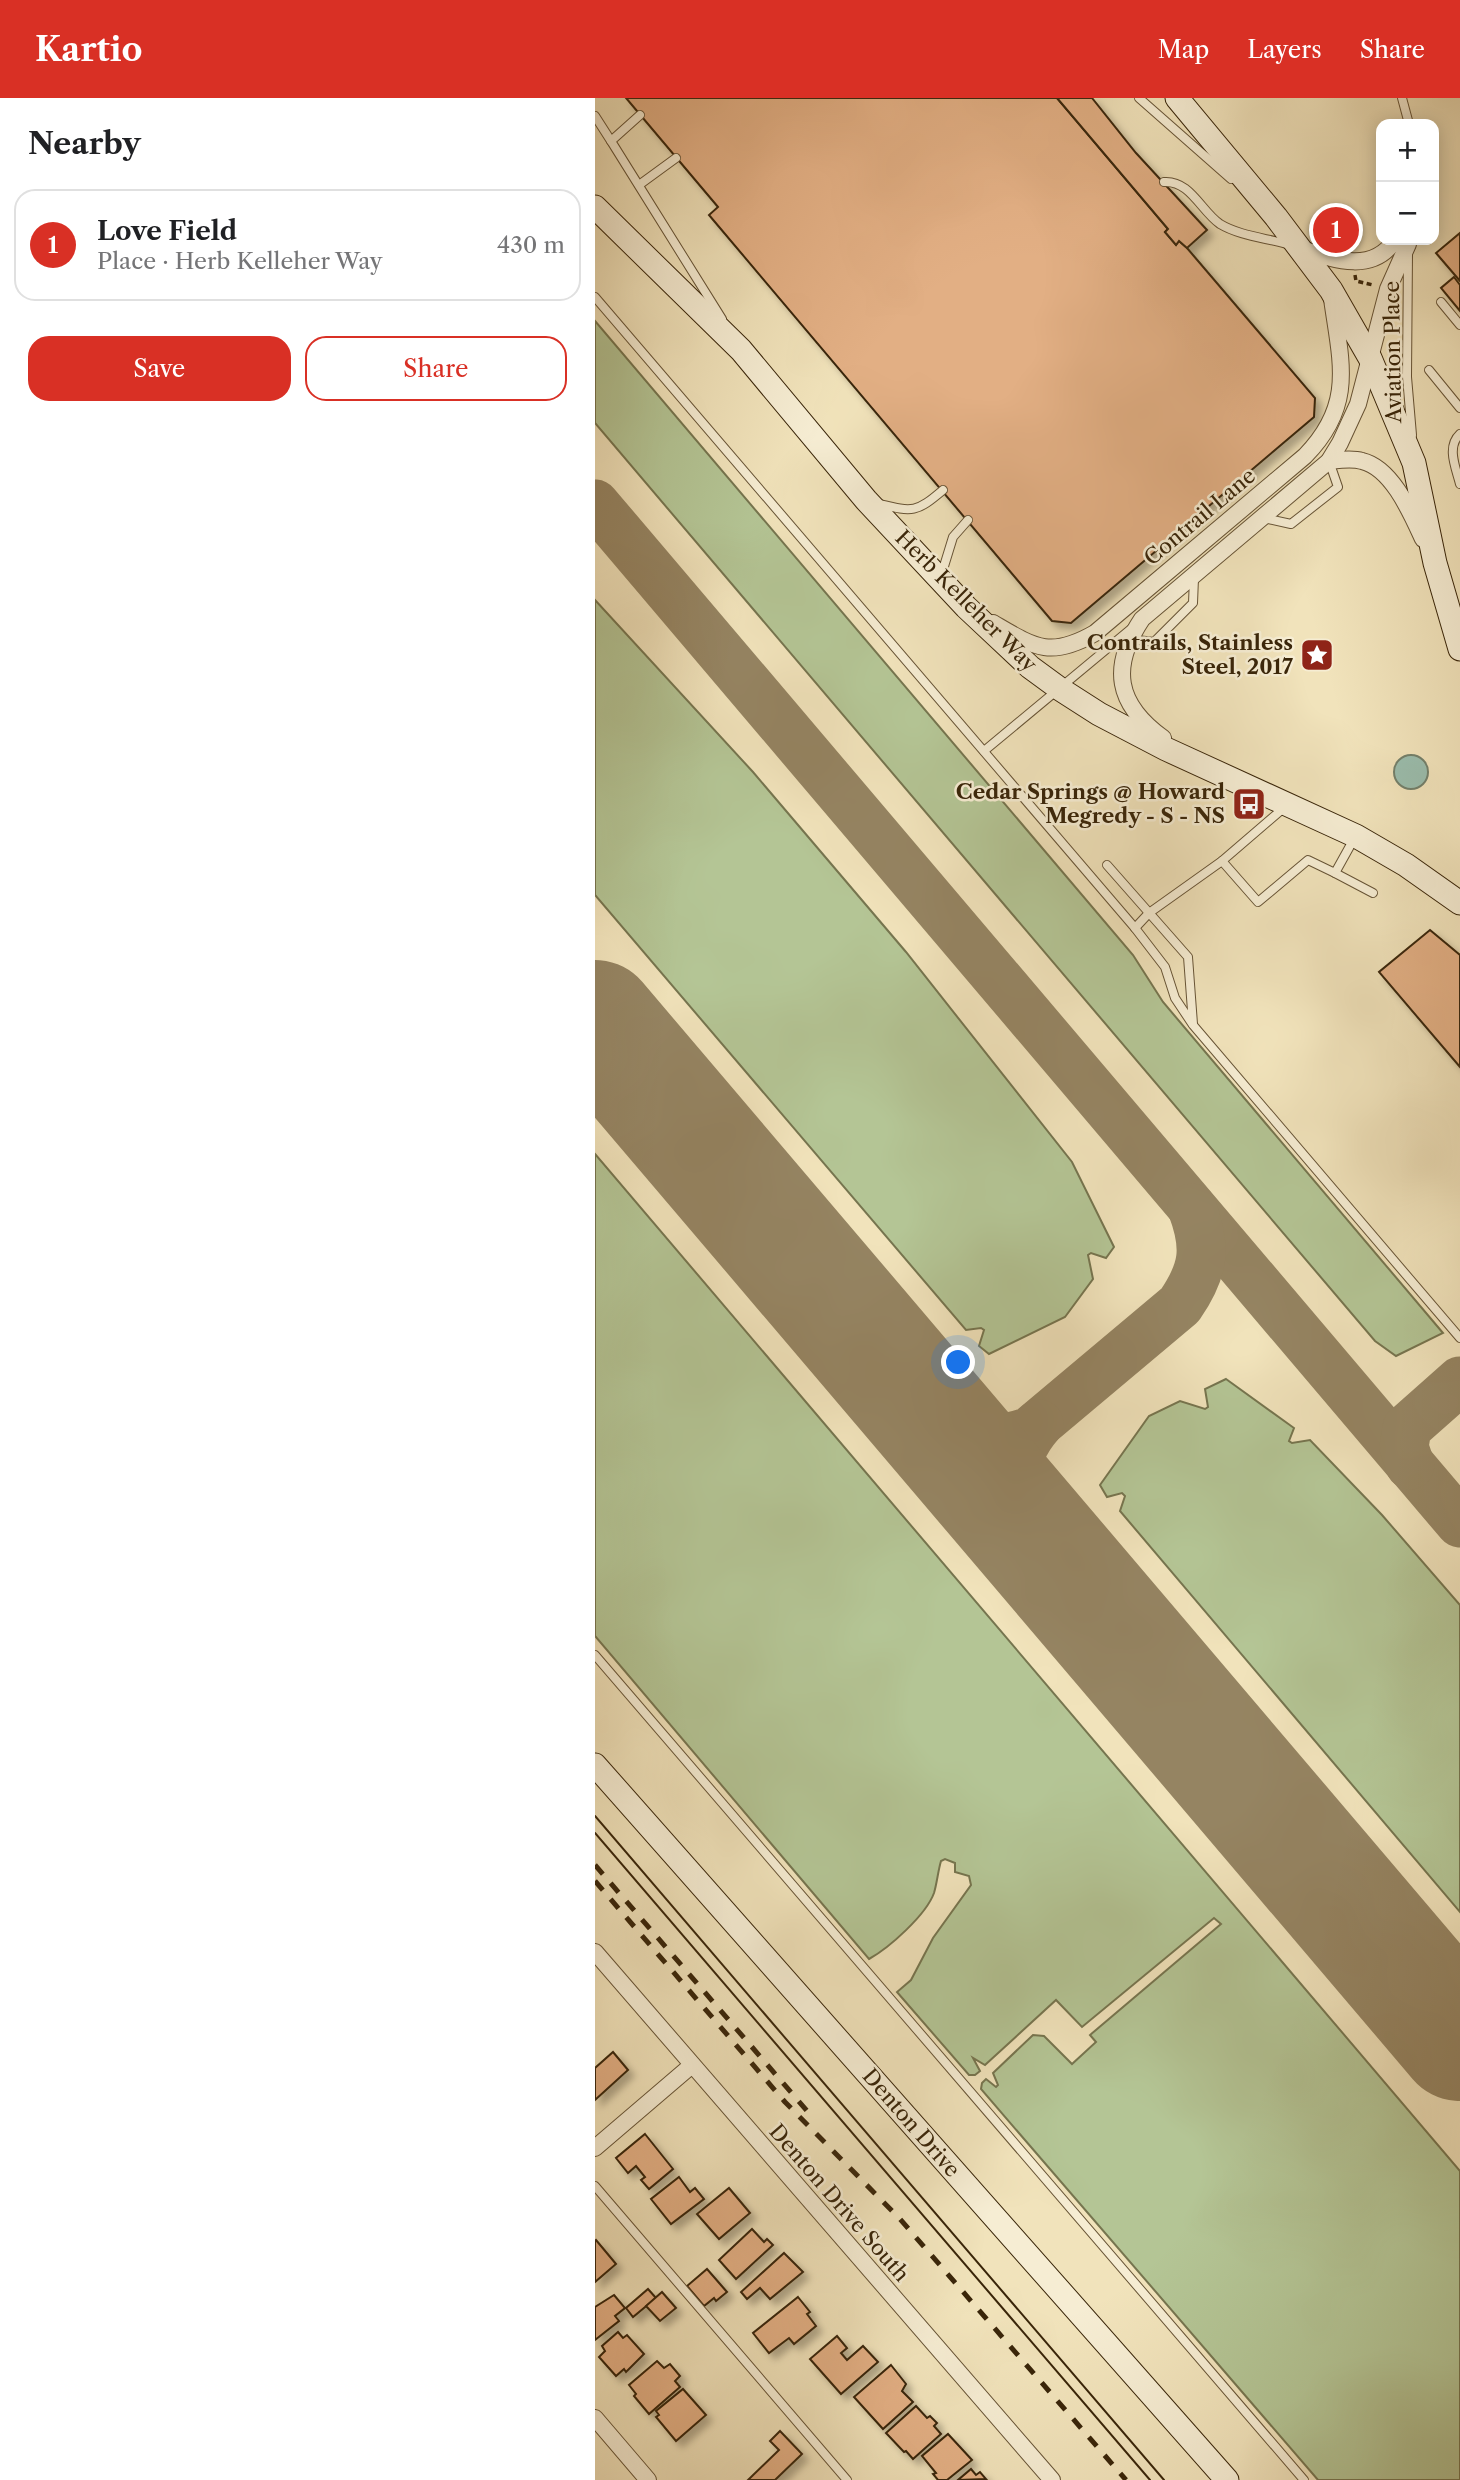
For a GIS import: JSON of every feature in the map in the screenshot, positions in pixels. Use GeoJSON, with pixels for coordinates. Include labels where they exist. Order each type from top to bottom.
{"type":"FeatureCollection","features":[{"type":"Feature","properties":{"kind":"main road"},"geometry":{"type":"LineString","coordinates":[[1177,98],[1276,217],[1331,290],[1370,358],[1414,463],[1435,563],[1460,649]]}},
{"type":"Feature","properties":{"kind":"main road","name":"Herb Kelleher Way"},"geometry":{"type":"LineString","coordinates":[[595,207],[741,350],[866,500],[966,607],[1030,667],[1099,714],[1203,766],[1356,836],[1406,865],[1460,903]]}},
{"type":"Feature","properties":{"kind":"main road","name":"Denton Drive"},"geometry":{"type":"LineString","coordinates":[[595,1765],[1227,2480]]}},
{"type":"Feature","properties":{"kind":"street"},"geometry":{"type":"LineString","coordinates":[[1299,248],[1355,262],[1380,256],[1398,245]]}},
{"type":"Feature","properties":{"kind":"street","name":"Contrail Lane"},"geometry":{"type":"LineString","coordinates":[[1203,766],[1148,727],[1129,705],[1122,685],[1121,664],[1128,639],[1142,619],[1329,461],[1358,404],[1388,289],[1403,245]]}},
{"type":"Feature","properties":{"kind":"street","name":"Contrail Lane"},"geometry":{"type":"LineString","coordinates":[[966,607],[1025,642],[1048,649],[1074,646],[1095,633],[1305,456],[1322,438],[1333,420],[1339,400],[1340,355],[1331,290]]}},
{"type":"Feature","properties":{"kind":"street"},"geometry":{"type":"LineString","coordinates":[[1329,461],[1360,460],[1388,475],[1435,563]]}},
{"type":"Feature","properties":{"kind":"street","name":"Denton Drive South"},"geometry":{"type":"LineString","coordinates":[[595,1952],[1052,2480]]}},
{"type":"Feature","properties":{"kind":"street"},"geometry":{"type":"LineString","coordinates":[[595,2148],[692,2065]]}},
{"type":"Feature","properties":{"kind":"street"},"geometry":{"type":"LineString","coordinates":[[595,2418],[648,2480]]}},
{"type":"Feature","properties":{"kind":"lane"},"geometry":{"type":"LineString","coordinates":[[1139,98],[1276,217]]}},
{"type":"Feature","properties":{"kind":"lane"},"geometry":{"type":"LineString","coordinates":[[1402,98],[1408,119]]}},
{"type":"Feature","properties":{"kind":"lane"},"geometry":{"type":"LineString","coordinates":[[611,141],[641,115]]}},
{"type":"Feature","properties":{"kind":"lane"},"geometry":{"type":"LineString","coordinates":[[595,116],[741,350]]}},
{"type":"Feature","properties":{"kind":"lane"},"geometry":{"type":"LineString","coordinates":[[639,186],[676,158]]}},
{"type":"Feature","properties":{"kind":"lane"},"geometry":{"type":"LineString","coordinates":[[1164,182],[1172,182],[1191,192],[1205,211],[1221,224],[1244,234],[1299,248]]}},
{"type":"Feature","properties":{"kind":"lane","name":"Aviation Place"},"geometry":{"type":"LineString","coordinates":[[1404,245],[1410,292],[1407,377],[1414,463]]}},
{"type":"Feature","properties":{"kind":"lane"},"geometry":{"type":"LineString","coordinates":[[595,297],[1135,928],[1165,967],[1175,998],[1193,1025],[1460,1338]]}},
{"type":"Feature","properties":{"kind":"lane"},"geometry":{"type":"LineString","coordinates":[[1441,302],[1460,325]]}},
{"type":"Feature","properties":{"kind":"lane"},"geometry":{"type":"LineString","coordinates":[[1429,370],[1460,408]]}},
{"type":"Feature","properties":{"kind":"lane"},"geometry":{"type":"LineString","coordinates":[[1460,434],[1455,438],[1452,451],[1460,484]]}},
{"type":"Feature","properties":{"kind":"lane"},"geometry":{"type":"LineString","coordinates":[[1262,518],[1291,524],[1338,487],[1329,461]]}},
{"type":"Feature","properties":{"kind":"lane"},"geometry":{"type":"LineString","coordinates":[[866,500],[913,509],[924,506],[943,490]]}},
{"type":"Feature","properties":{"kind":"lane"},"geometry":{"type":"LineString","coordinates":[[940,580],[953,537],[968,520]]}},
{"type":"Feature","properties":{"kind":"lane"},"geometry":{"type":"LineString","coordinates":[[1128,639],[1154,642],[1193,603],[1194,575]]}},
{"type":"Feature","properties":{"kind":"lane","name":"Contrail Lane"},"geometry":{"type":"LineString","coordinates":[[984,751],[1142,619]]}},
{"type":"Feature","properties":{"kind":"lane"},"geometry":{"type":"LineString","coordinates":[[1135,928],[1149,913],[1222,862],[1288,804]]}},
{"type":"Feature","properties":{"kind":"lane"},"geometry":{"type":"LineString","coordinates":[[1335,873],[1356,836]]}},
{"type":"Feature","properties":{"kind":"lane"},"geometry":{"type":"LineString","coordinates":[[1222,862],[1258,902],[1308,860],[1373,893]]}},
{"type":"Feature","properties":{"kind":"lane"},"geometry":{"type":"LineString","coordinates":[[1107,865],[1188,957],[1193,1025]]}},
{"type":"Feature","properties":{"kind":"lane"},"geometry":{"type":"LineString","coordinates":[[595,1655],[1304,2480]]}},
{"type":"Feature","properties":{"kind":"lane"},"geometry":{"type":"LineString","coordinates":[[595,2186],[847,2480]]}},
{"type":"Feature","properties":{"kind":"path"},"geometry":{"type":"LineString","coordinates":[[1355,270],[1356,281],[1374,285]]}},
{"type":"Feature","properties":{"kind":"green space"},"geometry":{"type":"Polygon","coordinates":[[[595,321],[1133,955],[1163,1002],[1443,1333],[1396,1356],[1375,1341],[595,423],[595,321]]]}},
{"type":"Feature","properties":{"kind":"green space"},"geometry":{"type":"Polygon","coordinates":[[[595,600],[753,772],[906,952],[1072,1162],[1114,1247],[1106,1258],[1091,1253],[1088,1255],[1093,1279],[1065,1317],[989,1354],[979,1346],[984,1330],[966,1330],[595,895],[595,600]]]}},
{"type":"Feature","properties":{"kind":"green space"},"geometry":{"type":"Polygon","coordinates":[[[595,1154],[1460,2171],[1460,2480],[1318,2480],[981,2089],[986,2079],[996,2087],[998,2085],[993,2073],[1033,2035],[1044,2036],[1072,2064],[1096,2042],[1090,2035],[1221,1924],[1214,1918],[1082,2027],[1056,2000],[985,2065],[973,2058],[980,2071],[969,2075],[897,1992],[911,1980],[933,1938],[971,1885],[969,1876],[955,1872],[955,1863],[945,1859],[941,1861],[930,1902],[896,1939],[869,1959],[595,1636],[595,1154]]]}},
{"type":"Feature","properties":{"kind":"green space"},"geometry":{"type":"Polygon","coordinates":[[[1226,1379],[1294,1428],[1289,1441],[1292,1443],[1310,1440],[1382,1515],[1460,1605],[1460,1912],[1120,1511],[1125,1496],[1122,1493],[1107,1497],[1100,1485],[1149,1416],[1180,1401],[1205,1409],[1208,1407],[1205,1389],[1226,1379]]]}},
{"type":"Feature","properties":{"kind":"shaded area"},"geometry":{"type":"Polygon","coordinates":[[[1411,755],[1423,760],[1428,772],[1423,784],[1411,789],[1399,784],[1394,772],[1399,760],[1411,755]]]}},
{"type":"Feature","properties":{"kind":"building"},"geometry":{"type":"Polygon","coordinates":[[[626,98],[1057,98],[1168,229],[1165,232],[1176,245],[1179,241],[1187,248],[1315,398],[1314,417],[1071,623],[1052,621],[709,215],[718,207],[626,98]]]}},
{"type":"Feature","properties":{"kind":"building"},"geometry":{"type":"Polygon","coordinates":[[[1057,98],[1092,98],[1136,153],[1207,230],[1187,248],[1179,241],[1176,245],[1165,232],[1168,229],[1057,98]]]}},
{"type":"Feature","properties":{"kind":"building"},"geometry":{"type":"Polygon","coordinates":[[[1460,233],[1460,281],[1436,253],[1460,233]]]}},
{"type":"Feature","properties":{"kind":"building"},"geometry":{"type":"Polygon","coordinates":[[[1454,277],[1460,285],[1460,311],[1441,288],[1454,277]]]}},
{"type":"Feature","properties":{"kind":"building"},"geometry":{"type":"Polygon","coordinates":[[[1430,930],[1460,955],[1460,1067],[1379,972],[1430,930]]]}},
{"type":"Feature","properties":{"kind":"building"},"geometry":{"type":"Polygon","coordinates":[[[613,2052],[628,2070],[595,2100],[595,2068],[613,2052]]]}},
{"type":"Feature","properties":{"kind":"building"},"geometry":{"type":"Polygon","coordinates":[[[645,2134],[673,2169],[649,2189],[641,2180],[645,2177],[636,2166],[628,2173],[616,2158],[645,2134]]]}},
{"type":"Feature","properties":{"kind":"building"},"geometry":{"type":"Polygon","coordinates":[[[679,2177],[690,2192],[695,2188],[704,2199],[671,2224],[651,2199],[679,2177]]]}},
{"type":"Feature","properties":{"kind":"building"},"geometry":{"type":"Polygon","coordinates":[[[729,2188],[750,2213],[719,2239],[697,2214],[729,2188]]]}},
{"type":"Feature","properties":{"kind":"building"},"geometry":{"type":"Polygon","coordinates":[[[752,2229],[764,2242],[767,2239],[773,2245],[736,2279],[719,2260],[752,2229]]]}},
{"type":"Feature","properties":{"kind":"building"},"geometry":{"type":"Polygon","coordinates":[[[595,2241],[616,2264],[595,2282],[595,2241]]]}},
{"type":"Feature","properties":{"kind":"building"},"geometry":{"type":"Polygon","coordinates":[[[784,2253],[803,2272],[770,2299],[760,2288],[747,2299],[741,2292],[784,2253]]]}},
{"type":"Feature","properties":{"kind":"building"},"geometry":{"type":"Polygon","coordinates":[[[707,2269],[727,2292],[704,2306],[687,2286],[707,2269]]]}},
{"type":"Feature","properties":{"kind":"building"},"geometry":{"type":"Polygon","coordinates":[[[648,2289],[656,2298],[633,2317],[626,2308],[648,2289]]]}},
{"type":"Feature","properties":{"kind":"building"},"geometry":{"type":"Polygon","coordinates":[[[662,2292],[676,2308],[660,2321],[646,2306],[662,2292]]]}},
{"type":"Feature","properties":{"kind":"building"},"geometry":{"type":"Polygon","coordinates":[[[614,2295],[625,2308],[615,2316],[619,2321],[595,2340],[595,2307],[614,2295]]]}},
{"type":"Feature","properties":{"kind":"building"},"geometry":{"type":"Polygon","coordinates":[[[798,2297],[810,2312],[807,2314],[816,2326],[794,2344],[789,2338],[769,2353],[753,2333],[798,2297]]]}},
{"type":"Feature","properties":{"kind":"building"},"geometry":{"type":"Polygon","coordinates":[[[618,2332],[623,2338],[627,2335],[644,2354],[626,2372],[624,2369],[616,2376],[599,2357],[605,2351],[602,2346],[618,2332]]]}},
{"type":"Feature","properties":{"kind":"building"},"geometry":{"type":"Polygon","coordinates":[[[837,2336],[847,2348],[841,2353],[847,2360],[863,2346],[878,2362],[841,2394],[810,2359],[837,2336]]]}},
{"type":"Feature","properties":{"kind":"building"},"geometry":{"type":"Polygon","coordinates":[[[657,2361],[664,2368],[670,2364],[680,2376],[675,2381],[680,2387],[649,2414],[634,2396],[636,2394],[629,2385],[657,2361]]]}},
{"type":"Feature","properties":{"kind":"building"},"geometry":{"type":"Polygon","coordinates":[[[891,2365],[906,2384],[902,2391],[913,2402],[883,2429],[854,2397],[891,2365]]]}},
{"type":"Feature","properties":{"kind":"building"},"geometry":{"type":"Polygon","coordinates":[[[683,2389],[706,2415],[676,2441],[656,2417],[659,2415],[656,2411],[683,2389]]]}},
{"type":"Feature","properties":{"kind":"building"},"geometry":{"type":"Polygon","coordinates":[[[916,2406],[927,2418],[930,2416],[937,2423],[934,2426],[941,2434],[913,2459],[886,2433],[916,2406]]]}},
{"type":"Feature","properties":{"kind":"building"},"geometry":{"type":"Polygon","coordinates":[[[780,2431],[802,2454],[775,2480],[748,2480],[779,2450],[770,2441],[780,2431]]]}},
{"type":"Feature","properties":{"kind":"building"},"geometry":{"type":"Polygon","coordinates":[[[948,2434],[972,2460],[947,2480],[938,2480],[933,2474],[936,2473],[922,2456],[948,2434]]]}},
{"type":"Feature","properties":{"kind":"building"},"geometry":{"type":"Polygon","coordinates":[[[971,2469],[976,2475],[980,2472],[986,2479],[958,2480],[971,2469]]]}},
{"type":"Feature","properties":{"kind":"taxiway"},"geometry":{"type":"LineString","coordinates":[[595,504],[1460,1523]]}},
{"type":"Feature","properties":{"kind":"taxiway"},"geometry":{"type":"LineString","coordinates":[[939,1426],[961,1435],[984,1439],[1030,1431],[1180,1305],[1194,1281],[1201,1258],[1200,1235],[1192,1208]]}},
{"type":"Feature","properties":{"kind":"taxiway"},"geometry":{"type":"LineString","coordinates":[[1410,1465],[1404,1447],[1407,1428],[1460,1381]]}},
{"type":"Feature","properties":{"kind":"taxiway"},"geometry":{"type":"LineString","coordinates":[[1029,1532],[1018,1504],[1016,1476],[1022,1450],[1039,1424]]}},
{"type":"Feature","properties":{"kind":"runway"},"geometry":{"type":"LineString","coordinates":[[595,1022],[1460,2039]]}},
{"type":"Feature","properties":{"kind":"tram line"},"geometry":{"type":"LineString","coordinates":[[595,1816],[1164,2480]]}},
{"type":"Feature","properties":{"kind":"tram line"},"geometry":{"type":"LineString","coordinates":[[595,1833],[1150,2480]]}},
{"type":"Feature","properties":{"kind":"railway"},"geometry":{"type":"LineString","coordinates":[[595,1865],[808,2112]]}},
{"type":"Feature","properties":{"kind":"railway"},"geometry":{"type":"LineString","coordinates":[[595,1881],[785,2102],[900,2219],[1126,2480]]}},
{"type":"Feature","properties":{"kind":"place","name":"Love Field"},"geometry":{"type":"Point","coordinates":[1336,230]}},
{"type":"Feature","properties":{"kind":"place","name":"Contrails, Stainless Steel, 2017"},"geometry":{"type":"Point","coordinates":[1317,655]}},
{"type":"Feature","properties":{"kind":"place","name":"Cedar Springs @ Howard Megredy - S - NS"},"geometry":{"type":"Point","coordinates":[1249,804]}}]}
